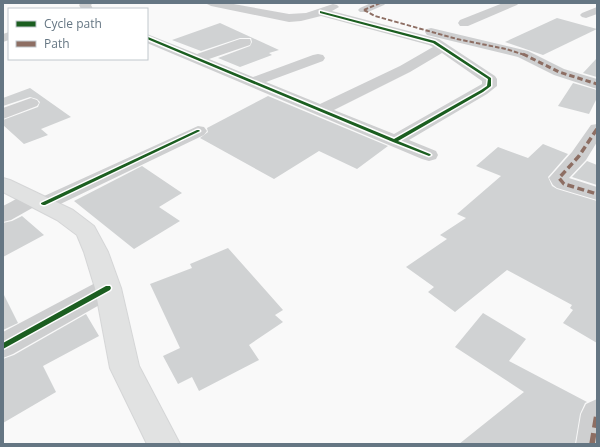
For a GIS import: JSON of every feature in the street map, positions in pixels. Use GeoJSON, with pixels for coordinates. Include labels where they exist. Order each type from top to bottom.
{"type":"FeatureCollection","features":[{"type":"Feature","properties":{"kind":"main road"},"geometry":{"type":"LineString","coordinates":[[3,184],[65,215],[86,231],[96,252],[108,288],[125,368],[164,444]]}},
{"type":"Feature","properties":{"kind":"street"},"geometry":{"type":"LineString","coordinates":[[212,3],[289,18],[302,18],[338,5]]}},
{"type":"Feature","properties":{"kind":"street"},"geometry":{"type":"LineString","coordinates":[[237,8],[255,3]]}},
{"type":"Feature","properties":{"kind":"street"},"geometry":{"type":"LineString","coordinates":[[380,3],[364,10],[376,16],[457,39],[523,54],[558,72],[597,84]]}},
{"type":"Feature","properties":{"kind":"street"},"geometry":{"type":"LineString","coordinates":[[464,23],[513,3]]}},
{"type":"Feature","properties":{"kind":"street"},"geometry":{"type":"LineString","coordinates":[[586,15],[597,10]]}},
{"type":"Feature","properties":{"kind":"street"},"geometry":{"type":"LineString","coordinates":[[320,12],[434,42],[490,79],[489,86],[394,141]]}},
{"type":"Feature","properties":{"kind":"street"},"geometry":{"type":"LineString","coordinates":[[148,38],[429,155]]}},
{"type":"Feature","properties":{"kind":"street"},"geometry":{"type":"LineString","coordinates":[[196,59],[245,42]]}},
{"type":"Feature","properties":{"kind":"street"},"geometry":{"type":"LineString","coordinates":[[320,110],[405,69],[442,47]]}},
{"type":"Feature","properties":{"kind":"street"},"geometry":{"type":"LineString","coordinates":[[252,82],[318,58]]}},
{"type":"Feature","properties":{"kind":"street"},"geometry":{"type":"LineString","coordinates":[[3,114],[31,103]]}},
{"type":"Feature","properties":{"kind":"street"},"geometry":{"type":"LineString","coordinates":[[597,130],[579,156],[559,178],[564,184],[597,194]]}},
{"type":"Feature","properties":{"kind":"street"},"geometry":{"type":"LineString","coordinates":[[3,215],[38,202],[198,131]]}},
{"type":"Feature","properties":{"kind":"street"},"geometry":{"type":"LineString","coordinates":[[3,346],[108,288]]}},
{"type":"Feature","properties":{"kind":"street"},"geometry":{"type":"LineString","coordinates":[[592,444],[597,414]]}},
{"type":"Feature","properties":{"kind":"building"},"geometry":{"type":"Polygon","coordinates":[[[557,18],[597,29],[543,55],[505,42],[557,18]]]}},
{"type":"Feature","properties":{"kind":"building"},"geometry":{"type":"Polygon","coordinates":[[[220,23],[279,50],[269,53],[272,55],[240,67],[218,58],[250,46],[252,42],[251,38],[240,38],[201,51],[172,40],[220,23]]]}},
{"type":"Feature","properties":{"kind":"building"},"geometry":{"type":"Polygon","coordinates":[[[597,58],[597,77],[583,73],[597,58]]]}},
{"type":"Feature","properties":{"kind":"building"},"geometry":{"type":"Polygon","coordinates":[[[573,83],[597,90],[597,98],[589,114],[558,106],[573,83]]]}},
{"type":"Feature","properties":{"kind":"building"},"geometry":{"type":"Polygon","coordinates":[[[30,88],[71,117],[41,129],[48,135],[24,144],[3,125],[3,120],[38,107],[40,102],[37,99],[30,97],[3,106],[3,98],[30,88]]]}},
{"type":"Feature","properties":{"kind":"building"},"geometry":{"type":"Polygon","coordinates":[[[268,96],[388,146],[357,169],[319,151],[274,179],[200,138],[208,132],[207,128],[268,96]]]}},
{"type":"Feature","properties":{"kind":"building"},"geometry":{"type":"Polygon","coordinates":[[[543,144],[568,154],[548,177],[552,186],[557,189],[597,201],[597,343],[563,323],[573,310],[570,308],[572,305],[507,270],[455,312],[428,292],[434,287],[406,267],[447,239],[440,235],[466,218],[457,214],[501,176],[476,166],[498,147],[528,158],[543,144]]]}},
{"type":"Feature","properties":{"kind":"building"},"geometry":{"type":"Polygon","coordinates":[[[587,161],[597,165],[597,185],[572,177],[587,161]]]}},
{"type":"Feature","properties":{"kind":"building"},"geometry":{"type":"Polygon","coordinates":[[[142,166],[182,193],[159,207],[180,221],[134,249],[74,201],[142,166]]]}},
{"type":"Feature","properties":{"kind":"building"},"geometry":{"type":"Polygon","coordinates":[[[22,216],[44,235],[3,257],[3,223],[12,221],[22,216]]]}},
{"type":"Feature","properties":{"kind":"building"},"geometry":{"type":"Polygon","coordinates":[[[228,248],[283,310],[275,315],[283,322],[249,345],[259,360],[199,391],[192,377],[178,384],[163,356],[180,348],[150,284],[192,268],[190,264],[228,248]]]}},
{"type":"Feature","properties":{"kind":"building"},"geometry":{"type":"Polygon","coordinates":[[[3,293],[18,323],[3,330],[3,293]]]}},
{"type":"Feature","properties":{"kind":"building"},"geometry":{"type":"Polygon","coordinates":[[[483,313],[526,339],[509,361],[587,402],[585,403],[580,414],[575,444],[459,444],[524,392],[455,347],[483,313]]]}},
{"type":"Feature","properties":{"kind":"building"},"geometry":{"type":"Polygon","coordinates":[[[86,314],[99,336],[43,366],[56,392],[3,423],[3,359],[14,355],[86,314]]]}},
{"type":"Feature","properties":{"kind":"marked path"},"geometry":{"type":"LineString","coordinates":[[364,10],[380,3]]}},
{"type":"Feature","properties":{"kind":"marked path"},"geometry":{"type":"LineString","coordinates":[[364,10],[375,16],[457,39],[523,54],[559,72],[597,84]]}},
{"type":"Feature","properties":{"kind":"marked path"},"geometry":{"type":"LineString","coordinates":[[597,129],[579,156],[559,178],[564,184],[597,194]]}},
{"type":"Feature","properties":{"kind":"marked path"},"geometry":{"type":"LineString","coordinates":[[592,444],[597,414]]}},
{"type":"Feature","properties":{"kind":"cycle path"},"geometry":{"type":"LineString","coordinates":[[321,12],[434,42],[490,79],[489,86],[482,91],[394,141]]}},
{"type":"Feature","properties":{"kind":"cycle path"},"geometry":{"type":"LineString","coordinates":[[148,38],[429,155]]}},
{"type":"Feature","properties":{"kind":"cycle path"},"geometry":{"type":"LineString","coordinates":[[43,204],[198,131]]}},
{"type":"Feature","properties":{"kind":"cycle path"},"geometry":{"type":"LineString","coordinates":[[3,346],[108,288]]}}]}
